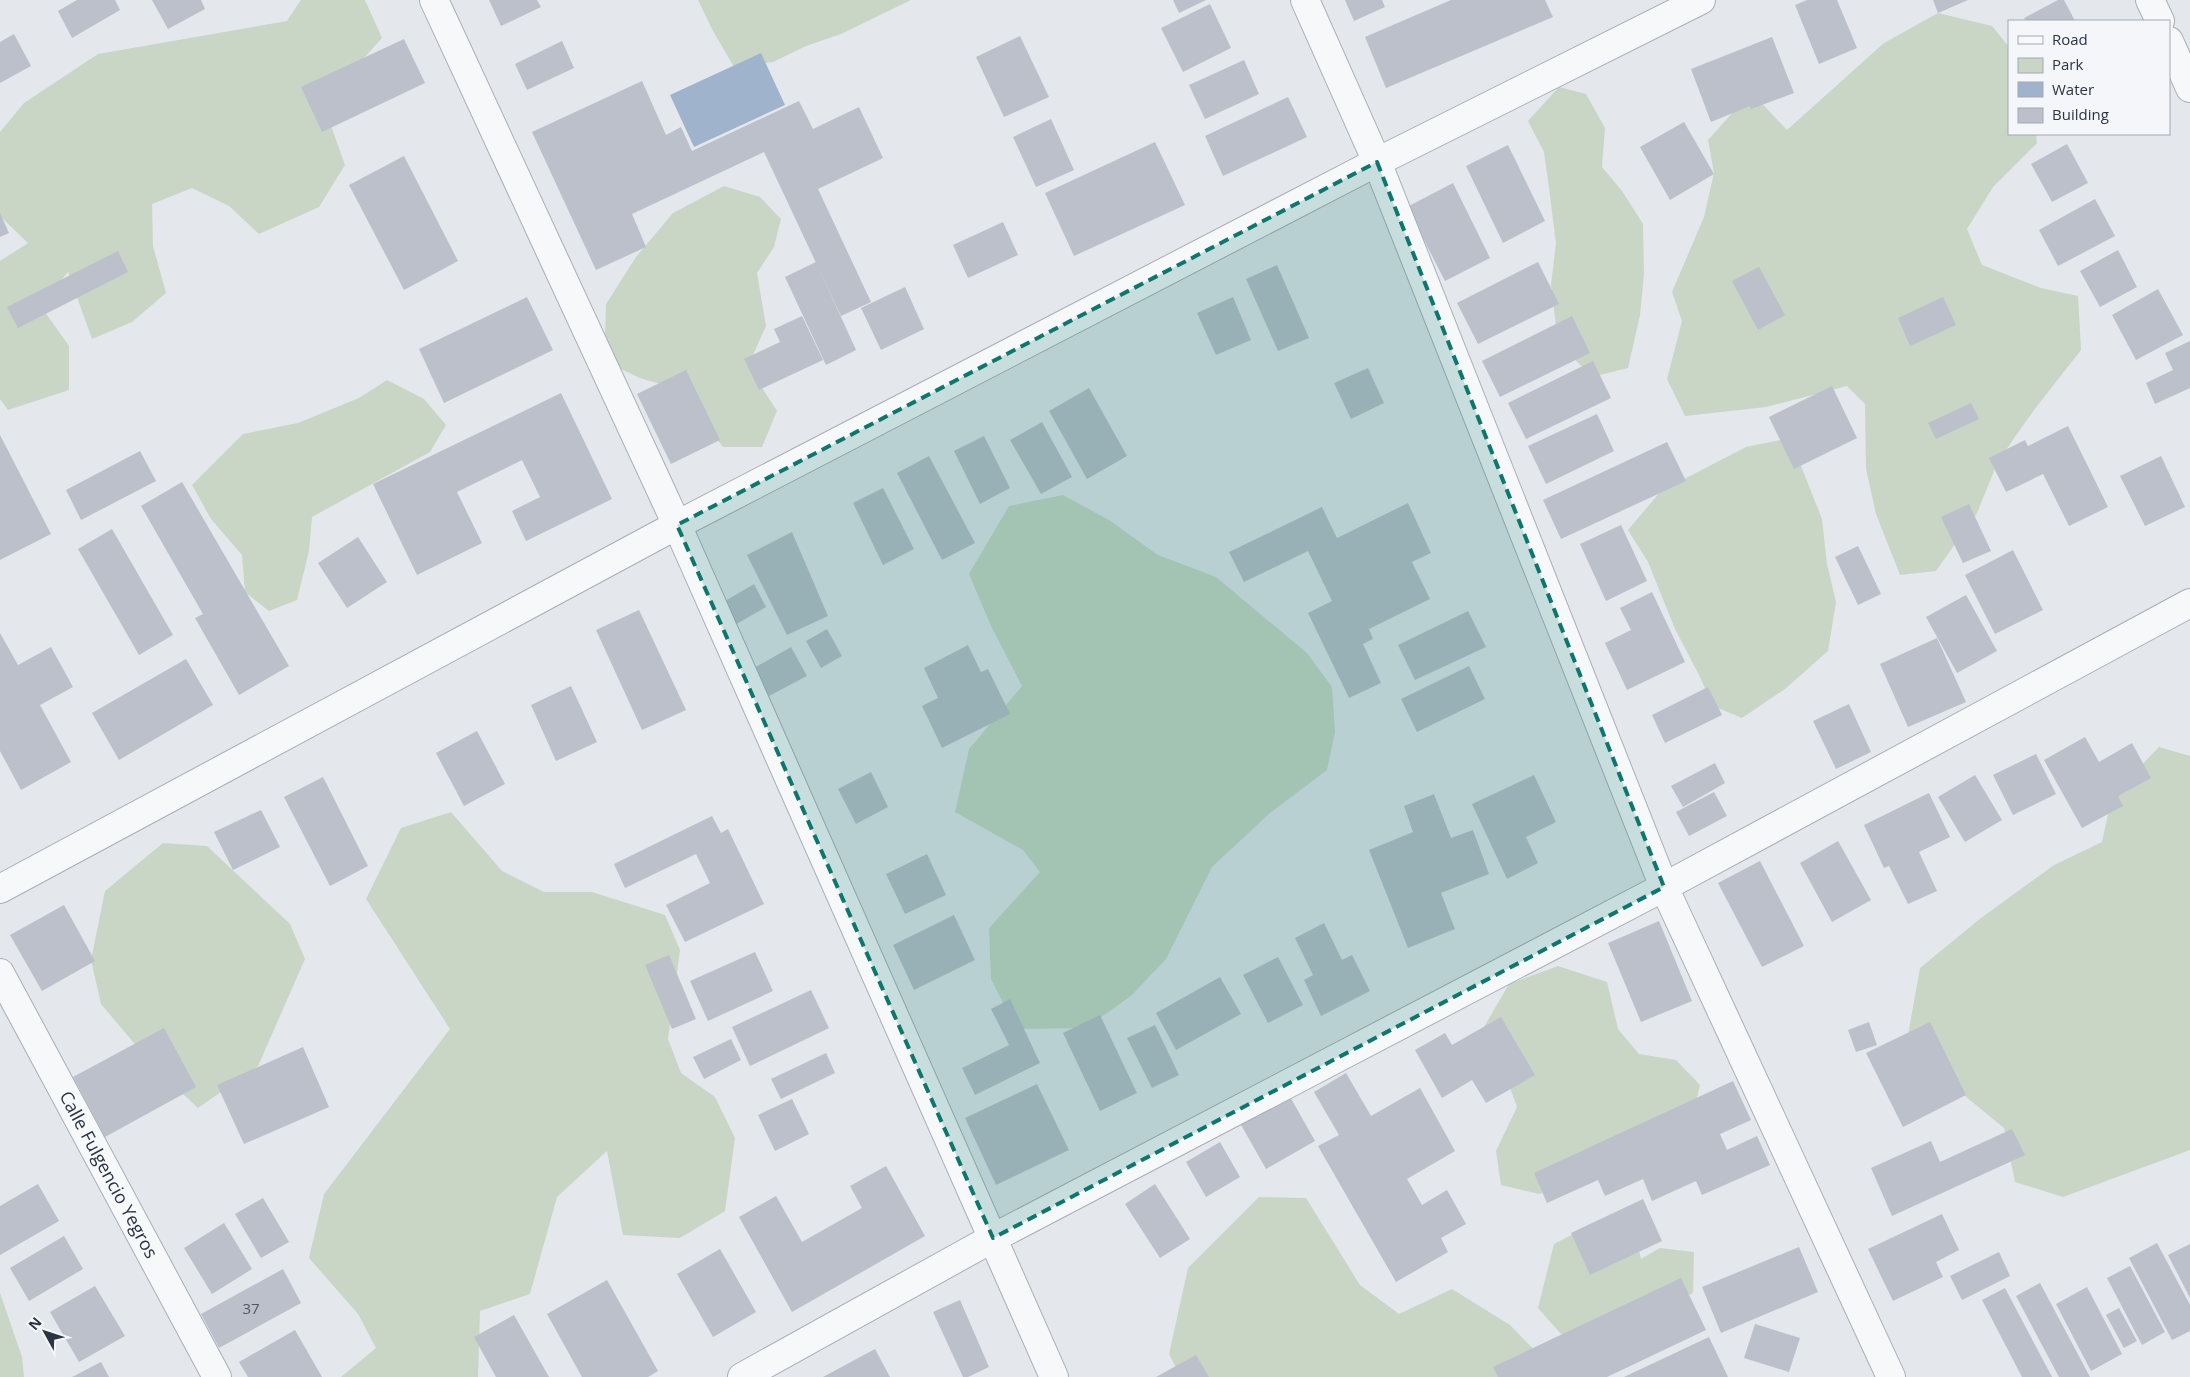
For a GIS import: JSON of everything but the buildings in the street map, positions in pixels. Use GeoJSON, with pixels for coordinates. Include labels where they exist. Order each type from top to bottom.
{"type":"FeatureCollection","features":[{"type":"Feature","properties":{"kind":"street"},"geometry":{"type":"LineString","coordinates":[[434,0],[677,525],[1054,1377]]}},
{"type":"Feature","properties":{"kind":"street"},"geometry":{"type":"LineString","coordinates":[[1305,0],[1377,162],[1664,887],[1891,1377]]}},
{"type":"Feature","properties":{"kind":"street"},"geometry":{"type":"LineString","coordinates":[[0,889],[677,525],[1377,162],[1701,0]]}},
{"type":"Feature","properties":{"kind":"street"},"geometry":{"type":"LineString","coordinates":[[2150,0],[2160,20]]}},
{"type":"Feature","properties":{"kind":"street"},"geometry":{"type":"LineString","coordinates":[[2170,43],[2190,88]]}},
{"type":"Feature","properties":{"kind":"street"},"geometry":{"type":"LineString","coordinates":[[742,1377],[993,1238],[1664,887],[2190,602]]}},
{"type":"Feature","properties":{"kind":"street","name":"Calle Fulgencio Yegros"},"geometry":{"type":"LineString","coordinates":[[0,972],[217,1377]]}},
{"type":"Feature","properties":{"kind":"highlighted area"},"geometry":{"type":"Polygon","coordinates":[[[1377,162],[1664,887],[993,1238],[677,525],[1377,162]]]}},
{"type":"Feature","properties":{"kind":"green space"},"geometry":{"type":"Polygon","coordinates":[[[301,0],[365,0],[382,38],[354,69],[325,109],[345,165],[319,207],[259,234],[229,206],[192,188],[152,204],[153,246],[166,293],[132,322],[92,339],[68,272],[40,305],[69,346],[69,390],[8,410],[0,399],[0,261],[28,243],[0,216],[0,132],[24,103],[98,54],[287,21],[301,0]]]}},
{"type":"Feature","properties":{"kind":"green space"},"geometry":{"type":"Polygon","coordinates":[[[698,0],[911,0],[841,34],[806,46],[773,62],[734,67],[698,0]]]}},
{"type":"Feature","properties":{"kind":"green space"},"geometry":{"type":"Polygon","coordinates":[[[1938,13],[1992,26],[2008,46],[2008,135],[2036,135],[2037,143],[1993,187],[1967,229],[1982,265],[2041,288],[2078,296],[2081,350],[2034,410],[1998,461],[1977,513],[1936,571],[1900,575],[1876,514],[1866,469],[1865,404],[1847,386],[1766,407],[1685,416],[1667,379],[1682,321],[1672,292],[1704,217],[1714,173],[1708,140],[1751,92],[1787,130],[1884,43],[1938,13]]]}},
{"type":"Feature","properties":{"kind":"green space"},"geometry":{"type":"Polygon","coordinates":[[[1559,87],[1586,94],[1605,128],[1602,167],[1622,191],[1643,224],[1644,274],[1640,315],[1628,368],[1592,377],[1558,342],[1551,285],[1556,243],[1549,188],[1544,152],[1528,121],[1559,87]]]}},
{"type":"Feature","properties":{"kind":"green space"},"geometry":{"type":"Polygon","coordinates":[[[724,186],[760,197],[781,219],[774,247],[757,273],[766,326],[748,366],[777,411],[762,447],[723,447],[680,390],[640,378],[621,369],[605,339],[606,304],[636,257],[673,213],[724,186]]]}},
{"type":"Feature","properties":{"kind":"green space"},"geometry":{"type":"Polygon","coordinates":[[[387,380],[424,399],[446,425],[430,452],[312,517],[309,551],[297,600],[269,611],[245,592],[242,555],[211,519],[192,485],[243,434],[298,423],[359,398],[387,380]]]}},
{"type":"Feature","properties":{"kind":"green space"},"geometry":{"type":"Polygon","coordinates":[[[1790,438],[1822,519],[1827,564],[1836,602],[1828,651],[1785,689],[1742,718],[1713,706],[1675,629],[1648,562],[1628,530],[1661,491],[1746,447],[1790,438]]]}},
{"type":"Feature","properties":{"kind":"green space"},"geometry":{"type":"Polygon","coordinates":[[[1063,495],[1109,520],[1158,555],[1216,577],[1307,653],[1332,687],[1335,732],[1327,770],[1270,813],[1212,867],[1166,959],[1132,995],[1086,1028],[1016,1029],[991,979],[989,928],[1040,872],[1023,850],[955,812],[969,749],[1022,686],[991,626],[969,574],[1009,506],[1063,495]]]}},
{"type":"Feature","properties":{"kind":"green space"},"geometry":{"type":"Polygon","coordinates":[[[2159,747],[2190,756],[2190,1150],[2063,1197],[2015,1182],[2004,1128],[1959,1091],[1908,1035],[1920,968],[1981,918],[2054,865],[2102,842],[2112,796],[2159,747]]]}},
{"type":"Feature","properties":{"kind":"green space"},"geometry":{"type":"Polygon","coordinates":[[[451,812],[502,871],[544,892],[592,892],[665,915],[680,950],[668,1039],[681,1073],[715,1097],[735,1138],[725,1211],[680,1238],[623,1235],[607,1151],[557,1197],[530,1294],[480,1311],[478,1377],[341,1377],[376,1348],[358,1314],[309,1258],[324,1194],[450,1029],[366,899],[401,828],[451,812]]]}},
{"type":"Feature","properties":{"kind":"green space"},"geometry":{"type":"Polygon","coordinates":[[[163,843],[207,846],[290,924],[305,959],[258,1066],[198,1108],[155,1068],[101,1004],[91,960],[105,891],[163,843]]]}},
{"type":"Feature","properties":{"kind":"green space"},"geometry":{"type":"Polygon","coordinates":[[[1558,966],[1607,982],[1618,1029],[1639,1054],[1676,1060],[1700,1085],[1689,1130],[1589,1178],[1539,1194],[1501,1185],[1496,1151],[1517,1107],[1484,1027],[1509,984],[1558,966]]]}},
{"type":"Feature","properties":{"kind":"green space"},"geometry":{"type":"Polygon","coordinates":[[[1259,1197],[1306,1198],[1360,1285],[1399,1314],[1452,1289],[1510,1325],[1544,1360],[1538,1377],[1181,1377],[1169,1354],[1188,1268],[1259,1197]]]}},
{"type":"Feature","properties":{"kind":"green space"},"geometry":{"type":"Polygon","coordinates":[[[1602,1219],[1634,1231],[1641,1259],[1660,1248],[1694,1252],[1693,1293],[1614,1331],[1561,1334],[1538,1308],[1554,1244],[1602,1219]]]}},
{"type":"Feature","properties":{"kind":"green space"},"geometry":{"type":"Polygon","coordinates":[[[0,1293],[22,1357],[24,1377],[0,1377],[0,1293]]]}},
{"type":"Feature","properties":{"kind":"water"},"geometry":{"type":"Polygon","coordinates":[[[761,53],[785,105],[694,147],[670,95],[761,53]]]}}]}
